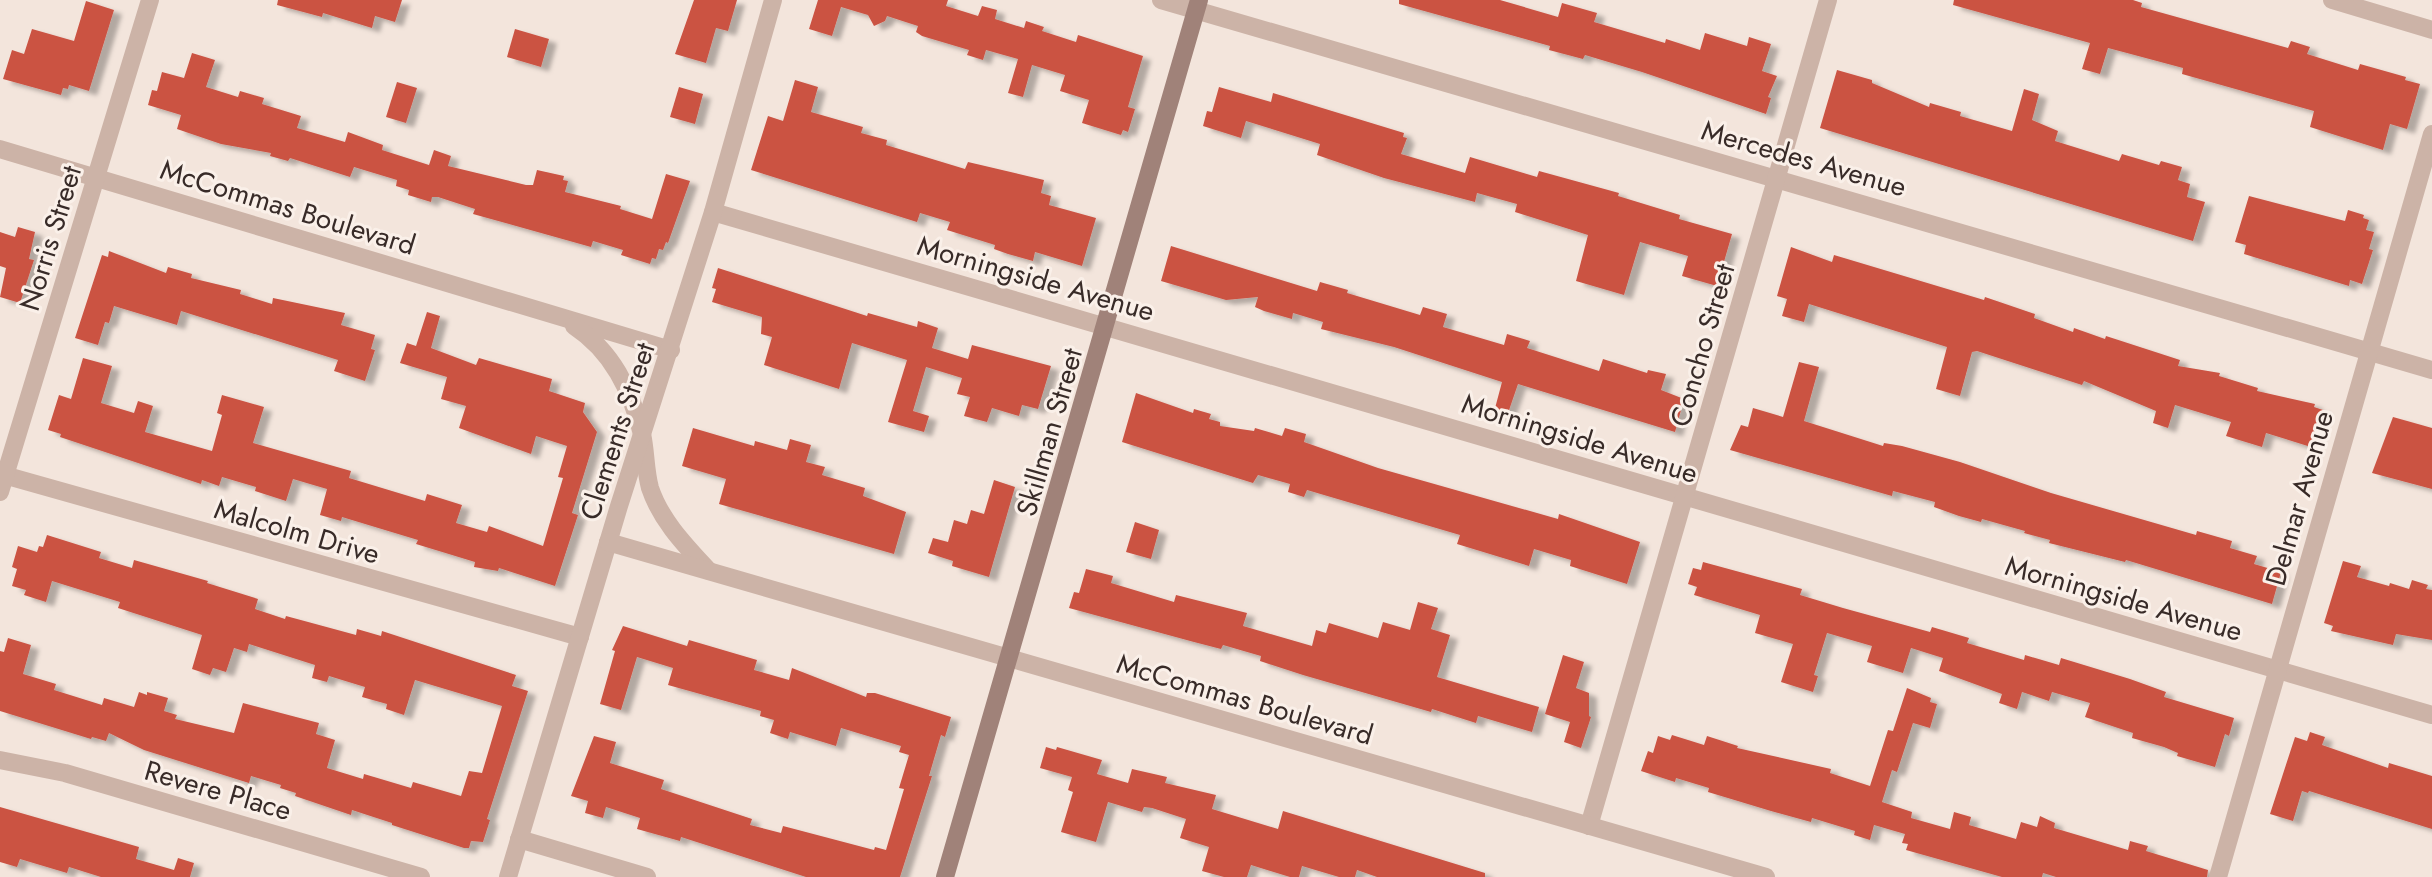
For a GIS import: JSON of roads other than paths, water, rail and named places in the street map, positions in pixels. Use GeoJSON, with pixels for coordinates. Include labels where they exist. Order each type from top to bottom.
{"type":"FeatureCollection","features":[{"type":"Feature","properties":{"kind":"main road","name":"Skillman Street"},"geometry":{"type":"LineString","coordinates":[[945,877],[1011,658],[1198,5]]}},
{"type":"Feature","properties":{"kind":"street","name":"Norris Street"},"geometry":{"type":"LineString","coordinates":[[2,481],[150,0]]}},
{"type":"Feature","properties":{"kind":"street","name":"Clements Street"},"geometry":{"type":"LineString","coordinates":[[508,877],[608,542],[713,212],[773,0]]}},
{"type":"Feature","properties":{"kind":"street","name":"Mercedes Avenue"},"geometry":{"type":"LineString","coordinates":[[1161,0],[1198,5],[2432,370]]}},
{"type":"Feature","properties":{"kind":"street","name":"Concho Street"},"geometry":{"type":"LineString","coordinates":[[1589,826],[1828,0]]}},
{"type":"Feature","properties":{"kind":"street"},"geometry":{"type":"LineString","coordinates":[[2332,0],[2432,30]]}},
{"type":"Feature","properties":{"kind":"street","name":"Delmar Avenue"},"geometry":{"type":"LineString","coordinates":[[2218,877],[2432,134]]}},
{"type":"Feature","properties":{"kind":"street","name":"McCommas Boulevard"},"geometry":{"type":"LineString","coordinates":[[0,149],[671,350]]}},
{"type":"Feature","properties":{"kind":"street","name":"Morningside Avenue"},"geometry":{"type":"LineString","coordinates":[[713,212],[2432,715]]}},
{"type":"Feature","properties":{"kind":"street","name":"McCommas Boulevard"},"geometry":{"type":"LineString","coordinates":[[559,317],[593,339],[612,360],[628,393],[642,435],[650,488],[661,514],[679,539],[709,571]]}},
{"type":"Feature","properties":{"kind":"street","name":"Malcolm Drive"},"geometry":{"type":"LineString","coordinates":[[2,481],[580,637]]}},
{"type":"Feature","properties":{"kind":"street","name":"McCommas Boulevard"},"geometry":{"type":"LineString","coordinates":[[608,542],[1756,875]]}},
{"type":"Feature","properties":{"kind":"street","name":"Revere Place"},"geometry":{"type":"LineString","coordinates":[[0,760],[65,773],[421,877]]}},
{"type":"Feature","properties":{"kind":"street"},"geometry":{"type":"LineString","coordinates":[[519,839],[647,877]]}}]}
